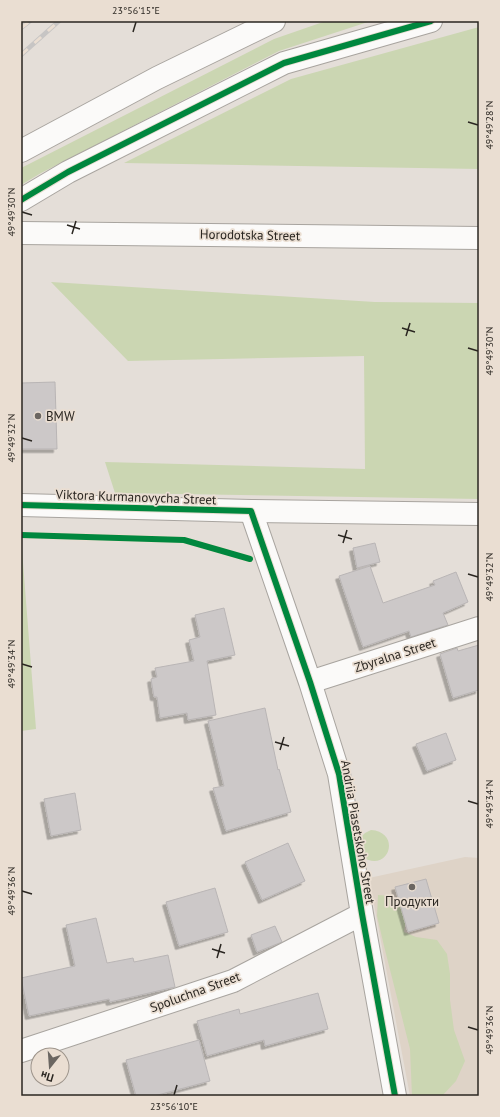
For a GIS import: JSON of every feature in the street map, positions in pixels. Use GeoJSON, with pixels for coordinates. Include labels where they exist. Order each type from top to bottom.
{"type":"FeatureCollection","features":[{"type":"Feature","properties":{"kind":"street"},"geometry":{"type":"LineString","coordinates":[[21,151],[157,78],[274,21]]}},
{"type":"Feature","properties":{"kind":"street"},"geometry":{"type":"LineString","coordinates":[[21,200],[68,172],[284,63],[431,21]]}},
{"type":"Feature","properties":{"kind":"street","name":"Horodotska Street"},"geometry":{"type":"LineString","coordinates":[[21,233],[479,238]]}},
{"type":"Feature","properties":{"kind":"street","name":"Viktora Kurmanovycha Street"},"geometry":{"type":"LineString","coordinates":[[21,505],[251,511],[479,514]]}},
{"type":"Feature","properties":{"kind":"street","name":"Andriia Piasetskoho Street"},"geometry":{"type":"LineString","coordinates":[[251,511],[340,774],[362,914],[395,1096]]}},
{"type":"Feature","properties":{"kind":"street","name":"Zbyralna Street"},"geometry":{"type":"LineString","coordinates":[[310,682],[479,628]]}},
{"type":"Feature","properties":{"kind":"street","name":"Spoluchna Street"},"geometry":{"type":"LineString","coordinates":[[21,1051],[233,981],[362,914]]}},
{"type":"Feature","properties":{"kind":"shaded area"},"geometry":{"type":"Polygon","coordinates":[[[465,857],[479,858],[479,1096],[410,1096],[369,878],[465,857]]]}},
{"type":"Feature","properties":{"kind":"green space"},"geometry":{"type":"Polygon","coordinates":[[[326,21],[371,21],[279,51],[41,173],[21,185],[21,168],[274,39],[326,21]]]}},
{"type":"Feature","properties":{"kind":"green space"},"geometry":{"type":"Polygon","coordinates":[[[479,27],[479,169],[124,163],[291,79],[479,27]]]}},
{"type":"Feature","properties":{"kind":"green space"},"geometry":{"type":"Polygon","coordinates":[[[51,282],[375,302],[479,303],[479,499],[115,493],[105,462],[365,469],[364,356],[128,361],[51,282]]]}},
{"type":"Feature","properties":{"kind":"green space"},"geometry":{"type":"Polygon","coordinates":[[[21,550],[36,729],[21,731],[21,550]]]}},
{"type":"Feature","properties":{"kind":"green space"},"geometry":{"type":"Polygon","coordinates":[[[371,830],[381,832],[386,837],[389,844],[388,851],[385,856],[379,860],[371,861],[362,857],[360,838],[371,830]]]}},
{"type":"Feature","properties":{"kind":"green space"},"geometry":{"type":"Polygon","coordinates":[[[378,895],[391,896],[403,907],[406,919],[404,932],[416,937],[437,940],[447,954],[450,974],[450,1000],[454,1030],[465,1061],[456,1081],[442,1096],[412,1096],[410,1049],[377,916],[378,895]]]}},
{"type":"Feature","properties":{"kind":"building","name":"BMW"},"geometry":{"type":"Polygon","coordinates":[[[55,382],[57,449],[21,449],[21,383],[55,382]]]}},
{"type":"Feature","properties":{"kind":"building"},"geometry":{"type":"Polygon","coordinates":[[[375,543],[380,562],[357,568],[353,548],[375,543]]]}},
{"type":"Feature","properties":{"kind":"building"},"geometry":{"type":"Polygon","coordinates":[[[370,566],[383,603],[435,585],[433,581],[456,572],[468,602],[443,613],[448,625],[411,637],[409,631],[363,647],[339,576],[370,566]]]}},
{"type":"Feature","properties":{"kind":"building"},"geometry":{"type":"Polygon","coordinates":[[[224,608],[235,655],[207,661],[216,715],[188,720],[187,713],[160,718],[157,697],[154,697],[151,679],[157,677],[155,668],[194,661],[189,640],[200,637],[195,615],[224,608]]]}},
{"type":"Feature","properties":{"kind":"building"},"geometry":{"type":"Polygon","coordinates":[[[479,645],[479,690],[453,698],[440,654],[457,648],[458,651],[479,645]]]}},
{"type":"Feature","properties":{"kind":"building"},"geometry":{"type":"Polygon","coordinates":[[[265,708],[278,770],[279,769],[291,812],[226,831],[213,788],[224,786],[208,721],[265,708]]]}},
{"type":"Feature","properties":{"kind":"building"},"geometry":{"type":"Polygon","coordinates":[[[446,733],[456,760],[427,771],[416,744],[446,733]]]}},
{"type":"Feature","properties":{"kind":"building"},"geometry":{"type":"Polygon","coordinates":[[[75,793],[81,830],[51,836],[44,799],[75,793]]]}},
{"type":"Feature","properties":{"kind":"building"},"geometry":{"type":"Polygon","coordinates":[[[288,843],[305,881],[262,900],[245,862],[288,843]]]}},
{"type":"Feature","properties":{"kind":"building"},"geometry":{"type":"Polygon","coordinates":[[[426,879],[439,923],[408,932],[395,887],[426,879]]]}},
{"type":"Feature","properties":{"kind":"building"},"geometry":{"type":"Polygon","coordinates":[[[215,888],[228,932],[179,946],[166,902],[215,888]]]}},
{"type":"Feature","properties":{"kind":"building"},"geometry":{"type":"Polygon","coordinates":[[[96,918],[107,963],[133,958],[134,962],[168,955],[175,987],[110,1002],[109,999],[29,1016],[21,978],[75,966],[66,925],[96,918]]]}},
{"type":"Feature","properties":{"kind":"building"},"geometry":{"type":"Polygon","coordinates":[[[275,926],[282,942],[257,952],[251,935],[275,926]]]}},
{"type":"Feature","properties":{"kind":"building"},"geometry":{"type":"Polygon","coordinates":[[[318,993],[328,1029],[265,1046],[264,1040],[207,1056],[197,1021],[239,1009],[240,1014],[318,993]]]}},
{"type":"Feature","properties":{"kind":"building"},"geometry":{"type":"Polygon","coordinates":[[[199,1040],[210,1081],[154,1096],[136,1096],[126,1060],[199,1040]]]}},
{"type":"Feature","properties":{"kind":"railway"},"geometry":{"type":"LineString","coordinates":[[21,28],[30,21]]}},
{"type":"Feature","properties":{"kind":"railway"},"geometry":{"type":"LineString","coordinates":[[21,55],[59,21]]}},
{"type":"Feature","properties":{"kind":"cycle path"},"geometry":{"type":"LineString","coordinates":[[21,200],[68,172],[284,63],[431,21]]}},
{"type":"Feature","properties":{"kind":"cycle path"},"geometry":{"type":"LineString","coordinates":[[21,505],[251,511],[310,682],[339,774],[362,914],[395,1096]]}},
{"type":"Feature","properties":{"kind":"cycle path"},"geometry":{"type":"LineString","coordinates":[[21,535],[184,540],[250,559]]}},
{"type":"Feature","properties":{"kind":"place","name":"BMW"},"geometry":{"type":"Point","coordinates":[38,416]}},
{"type":"Feature","properties":{"kind":"place","name":"Продукти"},"geometry":{"type":"Point","coordinates":[412,887]}}]}
